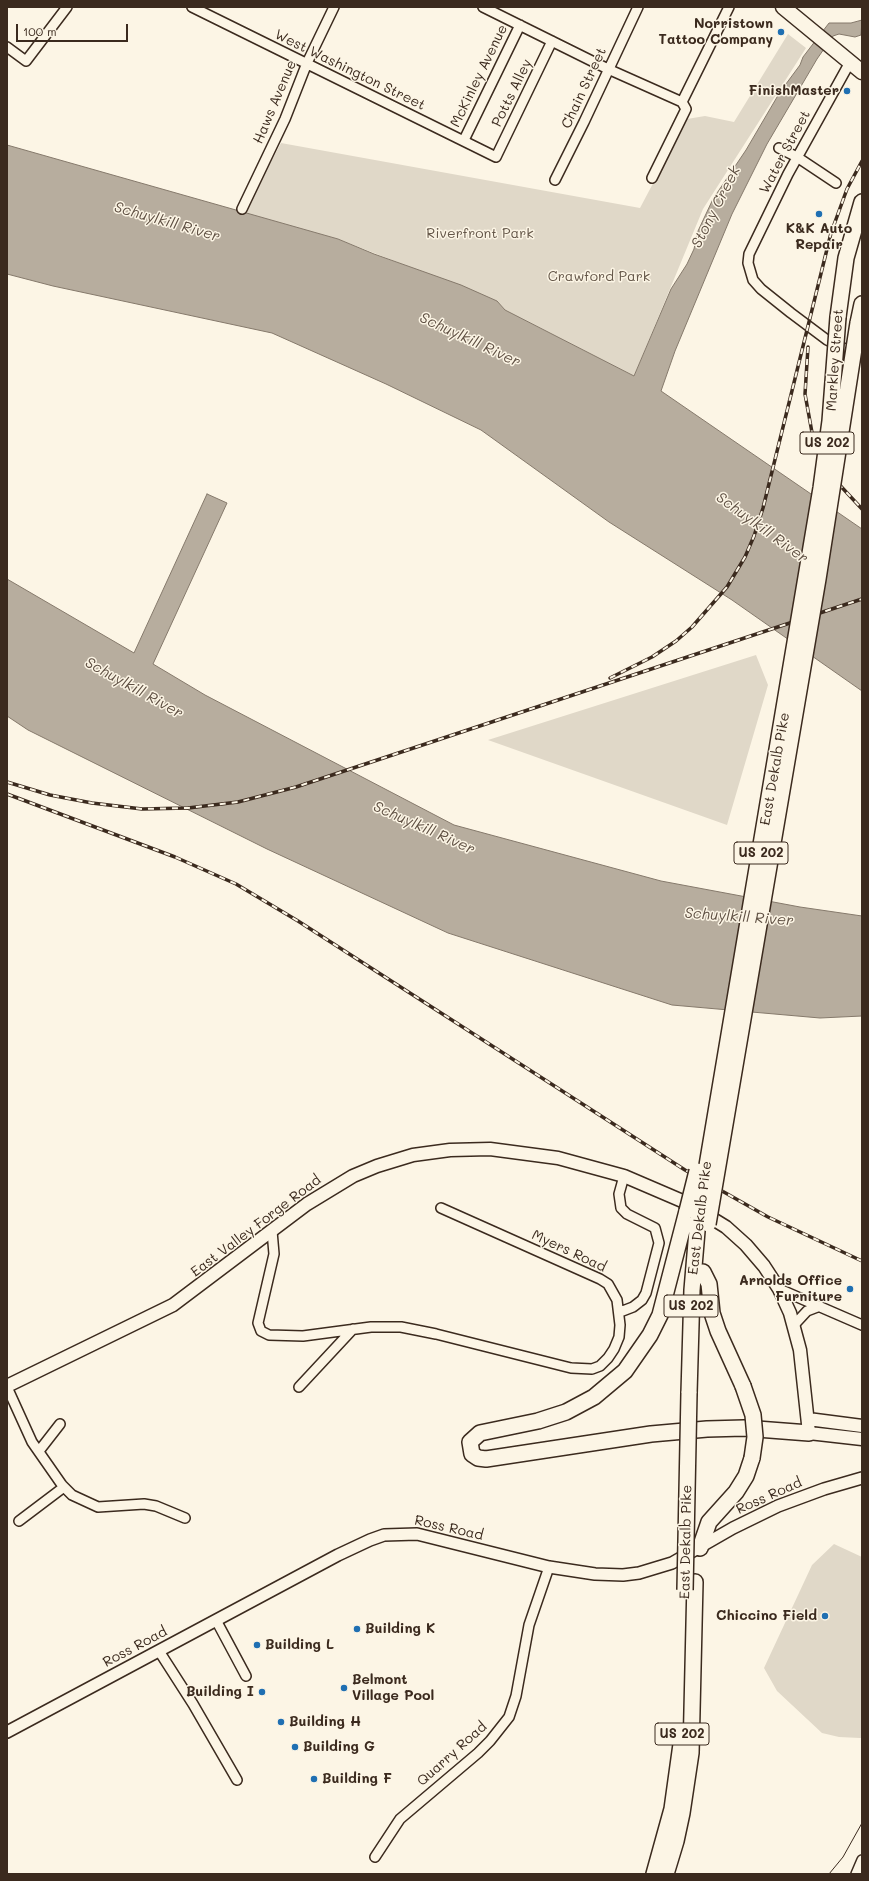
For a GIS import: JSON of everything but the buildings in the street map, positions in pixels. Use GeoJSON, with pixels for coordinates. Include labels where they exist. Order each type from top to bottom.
{"type":"FeatureCollection","features":[{"type":"Feature","properties":{"kind":"highway","name":"Markley Street"},"geometry":{"type":"LineString","coordinates":[[814,571],[830,421],[838,317],[846,258],[862,202]]}},
{"type":"Feature","properties":{"kind":"highway","name":"Markley Street"},"geometry":{"type":"LineString","coordinates":[[814,571],[862,304]]}},
{"type":"Feature","properties":{"kind":"highway","name":"East Dekalb Pike"},"geometry":{"type":"LineString","coordinates":[[666,1874],[678,1834],[690,1760],[690,1586],[694,1393],[692,1290],[702,1149],[712,1138],[814,571]]}},
{"type":"Feature","properties":{"kind":"highway","name":"East Dekalb Pike"},"geometry":{"type":"LineString","coordinates":[[694,1393],[703,1272],[698,1218],[814,571]]}},
{"type":"Feature","properties":{"kind":"highway"},"geometry":{"type":"LineString","coordinates":[[698,1218],[670,1279],[660,1315],[650,1335],[632,1363],[606,1388],[577,1407],[538,1420],[485,1431],[476,1435],[470,1442],[472,1454],[478,1458],[486,1459],[651,1434],[707,1429],[808,1426]]}},
{"type":"Feature","properties":{"kind":"highway"},"geometry":{"type":"LineString","coordinates":[[700,1548],[709,1522],[736,1492],[746,1476],[752,1458],[755,1437],[753,1415],[743,1386],[714,1322],[709,1284],[703,1272]]}},
{"type":"Feature","properties":{"kind":"highway","name":"East Dekalb Pike"},"geometry":{"type":"LineString","coordinates":[[654,1874],[672,1809],[680,1754],[683,1729],[690,1586]]}},
{"type":"Feature","properties":{"kind":"main road"},"geometry":{"type":"LineString","coordinates":[[783,7],[846,61],[862,72]]}},
{"type":"Feature","properties":{"kind":"main road","name":"East Valley Forge Road"},"geometry":{"type":"LineString","coordinates":[[7,1387],[140,1323],[188,1295],[318,1196],[353,1176],[389,1162],[424,1153],[476,1149],[521,1152],[581,1164],[624,1176],[687,1203],[726,1227],[756,1255],[779,1289],[794,1325],[802,1362],[808,1426]]}},
{"type":"Feature","properties":{"kind":"main road"},"geometry":{"type":"LineString","coordinates":[[808,1426],[862,1426]]}},
{"type":"Feature","properties":{"kind":"main road"},"geometry":{"type":"LineString","coordinates":[[808,1426],[862,1439]]}},
{"type":"Feature","properties":{"kind":"street"},"geometry":{"type":"LineString","coordinates":[[7,47],[26,61],[67,7]]}},
{"type":"Feature","properties":{"kind":"street","name":"West Washington Street"},"geometry":{"type":"LineString","coordinates":[[192,7],[284,54],[307,63],[496,157]]}},
{"type":"Feature","properties":{"kind":"street","name":"Haws Avenue"},"geometry":{"type":"LineString","coordinates":[[242,209],[285,119],[307,63],[334,7]]}},
{"type":"Feature","properties":{"kind":"street"},"geometry":{"type":"LineString","coordinates":[[483,7],[608,69],[682,102],[686,109],[652,178]]}},
{"type":"Feature","properties":{"kind":"street","name":"Chain Street"},"geometry":{"type":"LineString","coordinates":[[555,180],[638,7]]}},
{"type":"Feature","properties":{"kind":"street"},"geometry":{"type":"LineString","coordinates":[[682,102],[729,7]]}},
{"type":"Feature","properties":{"kind":"street","name":"McKinley Avenue"},"geometry":{"type":"LineString","coordinates":[[464,140],[520,25]]}},
{"type":"Feature","properties":{"kind":"street","name":"Potts Alley"},"geometry":{"type":"LineString","coordinates":[[496,157],[552,42]]}},
{"type":"Feature","properties":{"kind":"street","name":"Water Street"},"geometry":{"type":"LineString","coordinates":[[846,61],[749,254],[749,271],[753,280],[761,289],[827,340],[843,348],[862,353]]}},
{"type":"Feature","properties":{"kind":"street"},"geometry":{"type":"LineString","coordinates":[[780,148],[797,157],[836,183]]}},
{"type":"Feature","properties":{"kind":"street"},"geometry":{"type":"LineString","coordinates":[[620,1312],[633,1307],[642,1300],[646,1293],[659,1243],[655,1228],[627,1214],[621,1208],[619,1194],[624,1176]]}},
{"type":"Feature","properties":{"kind":"street","name":"Myers Road"},"geometry":{"type":"LineString","coordinates":[[272,1231],[274,1254],[258,1318],[261,1331],[269,1335],[292,1336],[386,1326],[418,1330],[583,1370],[600,1366],[614,1349],[619,1337],[620,1312],[614,1291],[608,1284],[600,1279],[441,1208]]}},
{"type":"Feature","properties":{"kind":"street"},"geometry":{"type":"LineString","coordinates":[[779,1289],[862,1325]]}},
{"type":"Feature","properties":{"kind":"street"},"geometry":{"type":"LineString","coordinates":[[794,1325],[807,1310],[820,1306]]}},
{"type":"Feature","properties":{"kind":"street"},"geometry":{"type":"LineString","coordinates":[[299,1387],[353,1330]]}},
{"type":"Feature","properties":{"kind":"street"},"geometry":{"type":"LineString","coordinates":[[7,1387],[32,1442],[64,1487],[76,1499],[95,1506],[109,1507],[144,1504],[156,1506],[186,1518]]}},
{"type":"Feature","properties":{"kind":"street"},"geometry":{"type":"LineString","coordinates":[[39,1451],[60,1424]]}},
{"type":"Feature","properties":{"kind":"street","name":"Ross Road"},"geometry":{"type":"LineString","coordinates":[[7,1732],[338,1555],[384,1535],[400,1533],[433,1537],[549,1567],[595,1574],[623,1575],[640,1573],[672,1563],[733,1528],[778,1506],[824,1489],[862,1478]]}},
{"type":"Feature","properties":{"kind":"street"},"geometry":{"type":"LineString","coordinates":[[19,1521],[64,1487]]}},
{"type":"Feature","properties":{"kind":"street","name":"Quarry Road"},"geometry":{"type":"LineString","coordinates":[[375,1857],[400,1819],[478,1753],[490,1741],[509,1717],[516,1696],[529,1625],[549,1567]]}},
{"type":"Feature","properties":{"kind":"street"},"geometry":{"type":"LineString","coordinates":[[216,1620],[246,1676]]}},
{"type":"Feature","properties":{"kind":"street"},"geometry":{"type":"LineString","coordinates":[[160,1651],[196,1708],[237,1780]]}},
{"type":"Feature","properties":{"kind":"street"},"geometry":{"type":"LineString","coordinates":[[856,1874],[862,1860]]}},
{"type":"Feature","properties":{"kind":"green space"},"geometry":{"type":"Polygon","coordinates":[[[788,34],[806,48],[703,209],[634,376],[505,310],[497,301],[338,239],[244,213],[281,143],[640,208],[687,119],[705,116],[734,122],[788,34]]]}},
{"type":"Feature","properties":{"kind":"green space"},"geometry":{"type":"Polygon","coordinates":[[[756,655],[768,685],[727,825],[488,740],[756,655]]]}},
{"type":"Feature","properties":{"kind":"green space","name":"Chiccino Field"},"geometry":{"type":"Polygon","coordinates":[[[834,1544],[862,1557],[862,1738],[839,1737],[822,1733],[777,1691],[764,1668],[812,1565],[834,1544]]]}},
{"type":"Feature","properties":{"kind":"water"},"geometry":{"type":"Polygon","coordinates":[[[862,20],[861,35],[855,37],[839,34],[833,36],[817,59],[767,144],[732,214],[675,351],[661,391],[862,529],[862,691],[732,600],[609,522],[481,430],[386,384],[272,333],[53,286],[7,274],[7,145],[338,239],[374,254],[461,285],[497,301],[505,310],[634,376],[671,289],[687,264],[694,249],[698,231],[713,199],[746,150],[780,92],[800,65],[803,57],[829,23],[851,23],[862,20]]]}},
{"type":"Feature","properties":{"kind":"water","name":"Schuylkill River"},"geometry":{"type":"Polygon","coordinates":[[[207,494],[227,503],[153,664],[205,695],[454,825],[661,881],[800,907],[862,916],[862,1016],[820,1018],[672,1005],[448,933],[267,849],[28,730],[7,716],[7,579],[134,653],[207,494]]]}},
{"type":"Feature","properties":{"kind":"tram line"},"geometry":{"type":"LineString","coordinates":[[829,1874],[843,1857],[862,1823]]}},
{"type":"Feature","properties":{"kind":"railway"},"geometry":{"type":"LineString","coordinates":[[610,678],[652,657],[676,641],[692,627],[727,587],[745,557],[754,536],[763,508],[831,233],[847,189],[862,161]]}},
{"type":"Feature","properties":{"kind":"railway"},"geometry":{"type":"LineString","coordinates":[[808,347],[805,394],[813,438],[835,480],[862,509]]}},
{"type":"Feature","properties":{"kind":"railway"},"geometry":{"type":"LineString","coordinates":[[7,782],[50,795],[92,803],[142,809],[188,808],[238,802],[296,787],[862,599]]}},
{"type":"Feature","properties":{"kind":"railway"},"geometry":{"type":"LineString","coordinates":[[7,794],[175,857],[236,884],[298,921],[685,1170],[768,1217],[862,1261]]}},
{"type":"Feature","properties":{"kind":"place","name":"Norristown Tattoo Company"},"geometry":{"type":"Point","coordinates":[781,32]}},
{"type":"Feature","properties":{"kind":"place","name":"FinishMaster"},"geometry":{"type":"Point","coordinates":[847,91]}},
{"type":"Feature","properties":{"kind":"place","name":"K&K Auto Repair"},"geometry":{"type":"Point","coordinates":[819,214]}},
{"type":"Feature","properties":{"kind":"place","name":"Arnolds Office Furniture"},"geometry":{"type":"Point","coordinates":[850,1289]}},
{"type":"Feature","properties":{"kind":"place","name":"Chiccino Field"},"geometry":{"type":"Point","coordinates":[825,1616]}},
{"type":"Feature","properties":{"kind":"place","name":"Building K"},"geometry":{"type":"Point","coordinates":[357,1629]}},
{"type":"Feature","properties":{"kind":"place","name":"Building L"},"geometry":{"type":"Point","coordinates":[257,1645]}},
{"type":"Feature","properties":{"kind":"place","name":"Belmont Village Pool"},"geometry":{"type":"Point","coordinates":[344,1688]}},
{"type":"Feature","properties":{"kind":"place","name":"Building I"},"geometry":{"type":"Point","coordinates":[262,1692]}},
{"type":"Feature","properties":{"kind":"place","name":"Building H"},"geometry":{"type":"Point","coordinates":[281,1722]}},
{"type":"Feature","properties":{"kind":"place","name":"Building G"},"geometry":{"type":"Point","coordinates":[295,1747]}},
{"type":"Feature","properties":{"kind":"place","name":"Building F"},"geometry":{"type":"Point","coordinates":[314,1779]}},
{"type":"Feature","properties":{"kind":"water label","name":"Stony Creek"},"geometry":{"type":"Point","coordinates":[716,207]}},
{"type":"Feature","properties":{"kind":"park label","name":"Riverfront Park"},"geometry":{"type":"Point","coordinates":[480,234]}},
{"type":"Feature","properties":{"kind":"park label","name":"Crawford Park"},"geometry":{"type":"Point","coordinates":[599,277]}}]}
